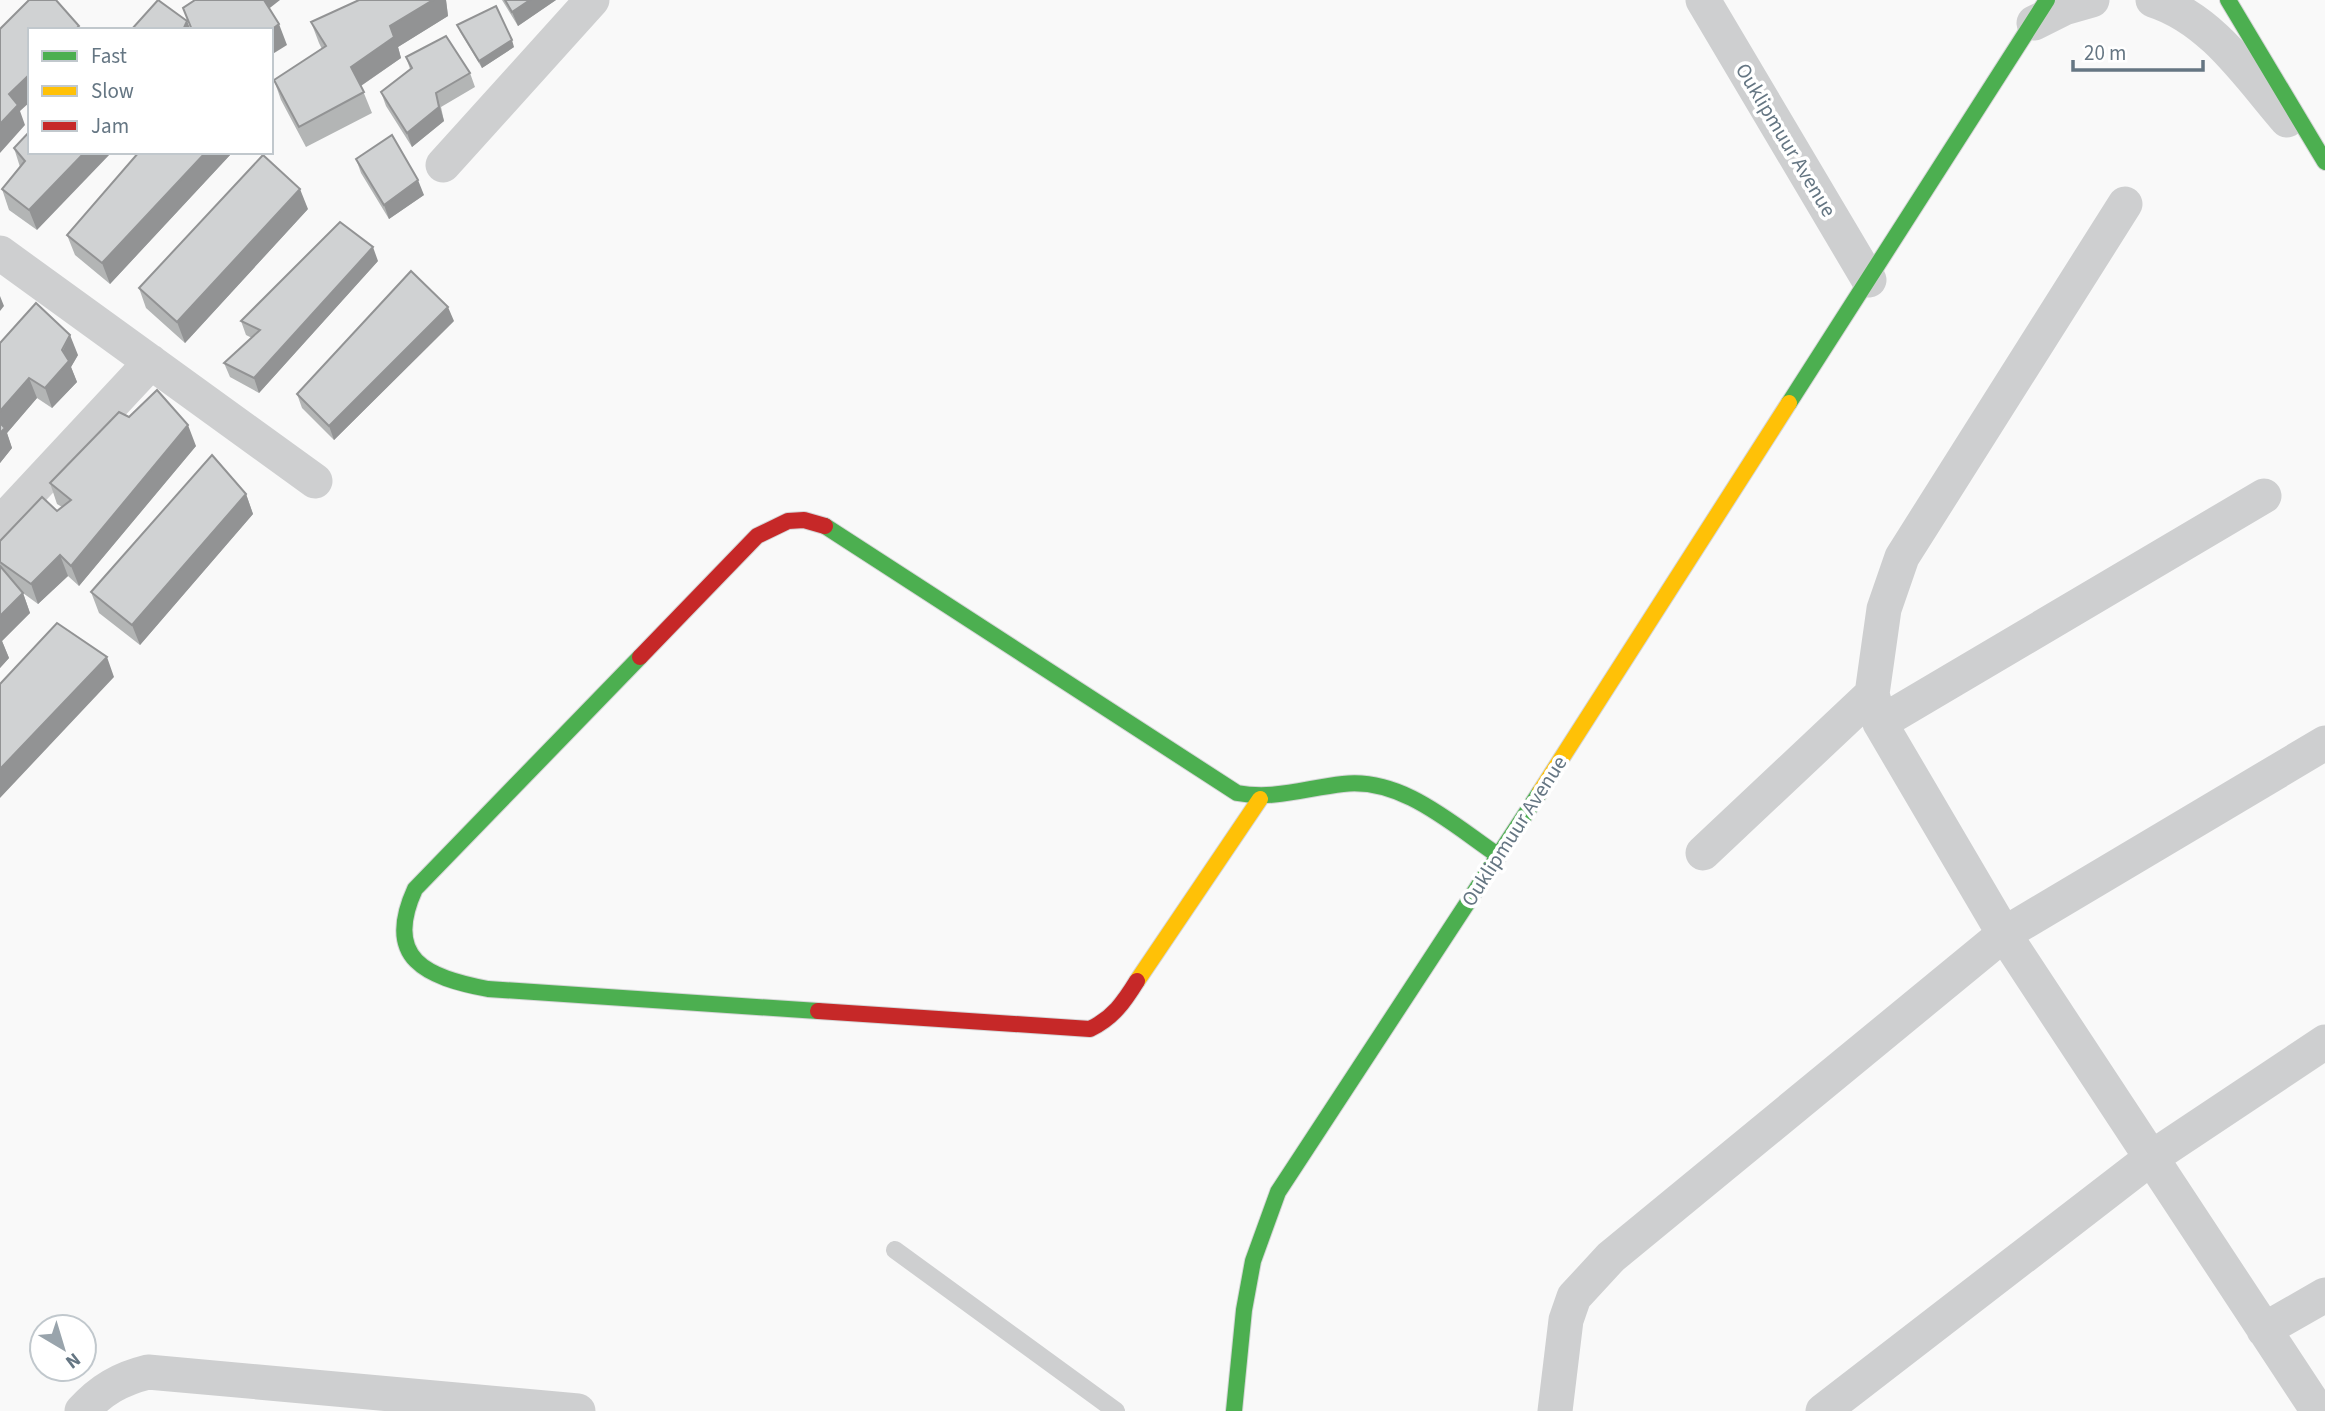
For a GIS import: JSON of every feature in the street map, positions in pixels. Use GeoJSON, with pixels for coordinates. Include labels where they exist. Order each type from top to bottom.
{"type":"FeatureCollection","features":[{"type":"Feature","properties":{"kind":"street"},"geometry":{"type":"LineString","coordinates":[[443,165],[592,0]]}},
{"type":"Feature","properties":{"kind":"street","name":"Ouklipmuur Avenue"},"geometry":{"type":"LineString","coordinates":[[1703,0],[1868,280]]}},
{"type":"Feature","properties":{"kind":"street","name":"Ouklipmuur Avenue"},"geometry":{"type":"LineString","coordinates":[[1234,1411],[1244,1310],[1253,1261],[1278,1192],[1499,856],[2041,11],[2092,0]]}},
{"type":"Feature","properties":{"kind":"street"},"geometry":{"type":"LineString","coordinates":[[2153,0],[2187,17],[2217,38],[2325,164]]}},
{"type":"Feature","properties":{"kind":"street"},"geometry":{"type":"LineString","coordinates":[[2228,0],[2325,164]]}},
{"type":"Feature","properties":{"kind":"street"},"geometry":{"type":"LineString","coordinates":[[2125,204],[1902,557],[1884,609],[1876,709],[2004,934],[2318,1411]]}},
{"type":"Feature","properties":{"kind":"street"},"geometry":{"type":"LineString","coordinates":[[0,253],[315,481]]}},
{"type":"Feature","properties":{"kind":"street"},"geometry":{"type":"LineString","coordinates":[[0,524],[151,362]]}},
{"type":"Feature","properties":{"kind":"street"},"geometry":{"type":"LineString","coordinates":[[1703,853],[1876,709],[2264,496]]}},
{"type":"Feature","properties":{"kind":"street"},"geometry":{"type":"LineString","coordinates":[[1260,799],[1120,1007],[1105,1022],[1090,1029],[488,989],[457,984],[435,976],[410,955],[402,934],[402,911],[415,889],[757,536],[778,522],[803,518],[822,524],[1237,793],[1260,799],[1343,785],[1374,783],[1400,792],[1499,856]]}},
{"type":"Feature","properties":{"kind":"street"},"geometry":{"type":"LineString","coordinates":[[1555,1411],[1566,1320],[1574,1297],[1592,1276],[1639,1233],[2004,934],[2325,743]]}},
{"type":"Feature","properties":{"kind":"street"},"geometry":{"type":"LineString","coordinates":[[1823,1411],[2151,1158],[2325,1042]]}},
{"type":"Feature","properties":{"kind":"street"},"geometry":{"type":"LineString","coordinates":[[2264,1331],[2325,1295]]}},
{"type":"Feature","properties":{"kind":"street"},"geometry":{"type":"LineString","coordinates":[[82,1411],[96,1395],[122,1379],[148,1372],[578,1411]]}},
{"type":"Feature","properties":{"kind":"lane"},"geometry":{"type":"LineString","coordinates":[[895,1250],[1116,1411]]}},
{"type":"Feature","properties":{"kind":"building"},"geometry":{"type":"Polygon","coordinates":[[[29,0],[56,0],[79,26],[28,28],[28,76],[9,94],[18,105],[0,124],[0,29],[29,0]]]}},
{"type":"Feature","properties":{"kind":"building"},"geometry":{"type":"Polygon","coordinates":[[[158,0],[187,21],[184,28],[133,28],[158,0]]]}},
{"type":"Feature","properties":{"kind":"building"},"geometry":{"type":"Polygon","coordinates":[[[195,0],[264,0],[279,24],[273,28],[191,28],[183,8],[195,0]]]}},
{"type":"Feature","properties":{"kind":"building"},"geometry":{"type":"Polygon","coordinates":[[[359,0],[433,0],[390,26],[394,37],[351,67],[364,92],[299,127],[274,80],[326,46],[311,22],[359,0]]]}},
{"type":"Feature","properties":{"kind":"building"},"geometry":{"type":"Polygon","coordinates":[[[505,0],[530,0],[512,12],[505,0]]]}},
{"type":"Feature","properties":{"kind":"building"},"geometry":{"type":"Polygon","coordinates":[[[496,6],[512,40],[479,61],[457,25],[496,6]]]}},
{"type":"Feature","properties":{"kind":"building"},"geometry":{"type":"Polygon","coordinates":[[[446,36],[470,73],[436,93],[439,107],[407,133],[381,92],[412,68],[406,57],[446,36]]]}},
{"type":"Feature","properties":{"kind":"building"},"geometry":{"type":"Polygon","coordinates":[[[28,133],[28,154],[83,154],[29,210],[2,189],[25,161],[14,148],[28,133]]]}},
{"type":"Feature","properties":{"kind":"building"},"geometry":{"type":"Polygon","coordinates":[[[392,135],[418,180],[384,205],[356,159],[392,135]]]}},
{"type":"Feature","properties":{"kind":"building"},"geometry":{"type":"Polygon","coordinates":[[[137,154],[204,154],[102,263],[67,235],[137,154]]]}},
{"type":"Feature","properties":{"kind":"building"},"geometry":{"type":"Polygon","coordinates":[[[263,155],[300,189],[177,322],[139,288],[263,155]]]}},
{"type":"Feature","properties":{"kind":"building"},"geometry":{"type":"Polygon","coordinates":[[[340,222],[373,247],[254,378],[224,363],[260,330],[241,321],[340,222]]]}},
{"type":"Feature","properties":{"kind":"building"},"geometry":{"type":"Polygon","coordinates":[[[411,271],[448,307],[329,426],[297,394],[411,271]]]}},
{"type":"Feature","properties":{"kind":"building"},"geometry":{"type":"Polygon","coordinates":[[[36,303],[70,335],[62,350],[69,361],[45,388],[29,378],[0,411],[0,343],[36,303]]]}},
{"type":"Feature","properties":{"kind":"building"},"geometry":{"type":"Polygon","coordinates":[[[157,390],[188,425],[71,566],[60,555],[31,584],[0,562],[0,541],[42,497],[57,511],[71,500],[50,483],[119,412],[129,417],[157,390]]]}},
{"type":"Feature","properties":{"kind":"building"},"geometry":{"type":"Polygon","coordinates":[[[212,455],[246,494],[132,625],[91,592],[212,455]]]}},
{"type":"Feature","properties":{"kind":"building"},"geometry":{"type":"Polygon","coordinates":[[[0,566],[23,593],[0,616],[0,566]]]}},
{"type":"Feature","properties":{"kind":"building"},"geometry":{"type":"Polygon","coordinates":[[[57,623],[107,657],[0,769],[0,684],[57,623]]]}},
{"type":"Feature","properties":{"kind":"traffic: fast"},"geometry":{"type":"LineString","coordinates":[[1789,403],[2047,0]]}},
{"type":"Feature","properties":{"kind":"traffic: fast"},"geometry":{"type":"LineString","coordinates":[[2228,0],[2325,162]]}},
{"type":"Feature","properties":{"kind":"traffic: fast"},"geometry":{"type":"LineString","coordinates":[[825,526],[1237,793],[1277,794],[1343,784],[1386,788],[1426,806],[1499,856]]}},
{"type":"Feature","properties":{"kind":"traffic: fast"},"geometry":{"type":"LineString","coordinates":[[640,657],[415,889],[406,913],[404,932],[408,948],[416,961],[429,971],[488,989],[818,1011]]}},
{"type":"Feature","properties":{"kind":"traffic: fast"},"geometry":{"type":"LineString","coordinates":[[1234,1411],[1244,1310],[1253,1261],[1278,1192],[1540,792]]}},
{"type":"Feature","properties":{"kind":"traffic: slow"},"geometry":{"type":"LineString","coordinates":[[1540,792],[1789,403]]}},
{"type":"Feature","properties":{"kind":"traffic: slow"},"geometry":{"type":"LineString","coordinates":[[1137,981],[1260,799]]}},
{"type":"Feature","properties":{"kind":"traffic: jam"},"geometry":{"type":"LineString","coordinates":[[640,657],[757,536],[788,521],[804,520],[825,526]]}},
{"type":"Feature","properties":{"kind":"traffic: jam"},"geometry":{"type":"LineString","coordinates":[[818,1011],[1090,1029],[1117,1009],[1137,981]]}}]}
